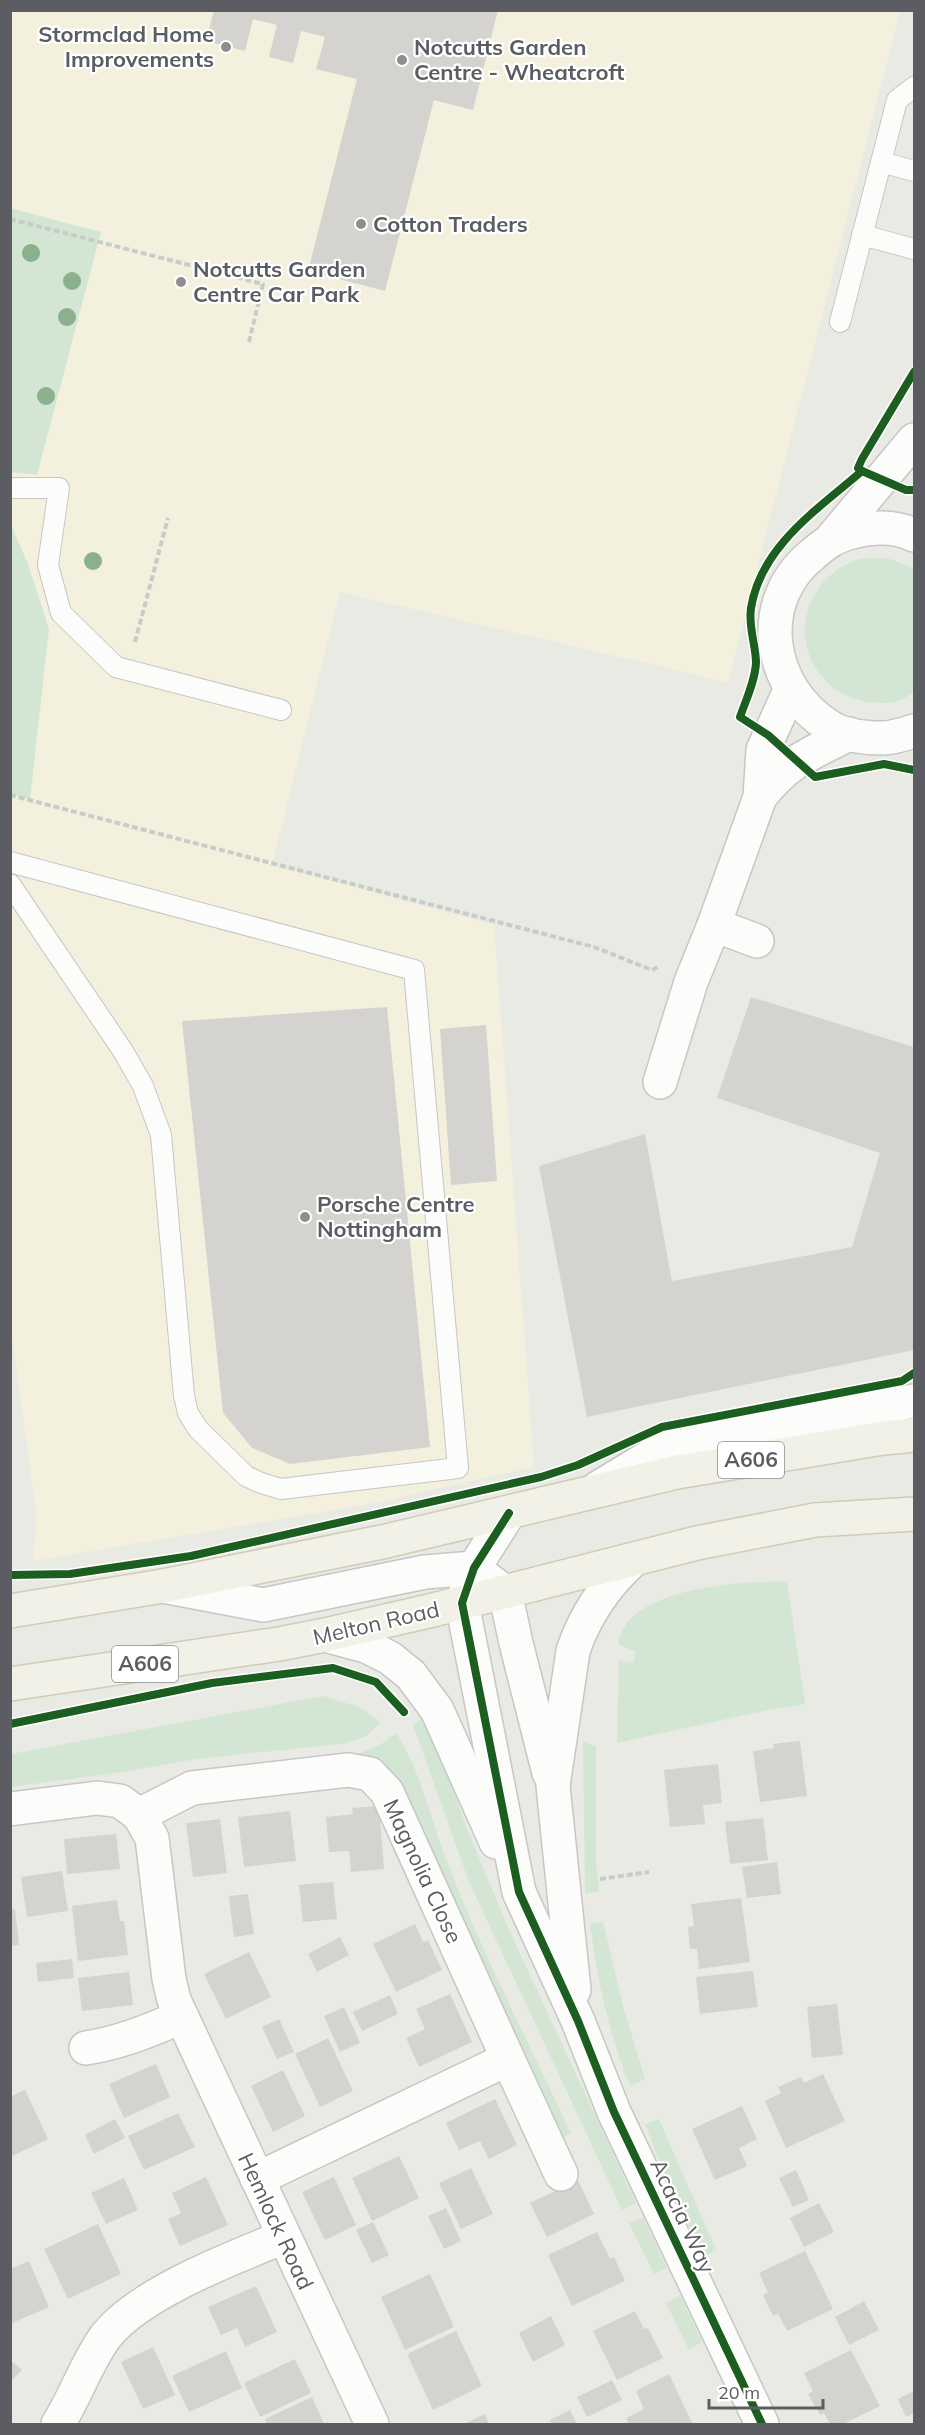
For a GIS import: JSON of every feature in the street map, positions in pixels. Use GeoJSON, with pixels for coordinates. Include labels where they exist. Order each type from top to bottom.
{"type":"FeatureCollection","features":[{"type":"Feature","properties":{"kind":"main road","name":"Melton Road"},"geometry":{"type":"LineString","coordinates":[[10,1611],[163,1586],[382,1542],[677,1472],[883,1438],[915,1435]]}},
{"type":"Feature","properties":{"kind":"main road","name":"Melton Road"},"geometry":{"type":"LineString","coordinates":[[10,1684],[325,1635],[632,1561],[697,1543],[815,1520],[915,1514]]}},
{"type":"Feature","properties":{"kind":"street"},"geometry":{"type":"LineString","coordinates":[[915,440],[834,537],[796,567],[779,599],[773,635],[781,667],[791,688],[808,709],[831,727],[849,735],[886,738],[915,731]]}},
{"type":"Feature","properties":{"kind":"street"},"geometry":{"type":"LineString","coordinates":[[834,537],[869,528],[905,531],[915,535]]}},
{"type":"Feature","properties":{"kind":"street"},"geometry":{"type":"LineString","coordinates":[[660,1082],[691,982],[760,797],[763,750],[791,688]]}},
{"type":"Feature","properties":{"kind":"street"},"geometry":{"type":"LineString","coordinates":[[760,797],[772,781],[795,761],[849,735]]}},
{"type":"Feature","properties":{"kind":"street"},"geometry":{"type":"LineString","coordinates":[[714,925],[757,941]]}},
{"type":"Feature","properties":{"kind":"street"},"geometry":{"type":"LineString","coordinates":[[589,1493],[669,1445],[915,1401]]}},
{"type":"Feature","properties":{"kind":"street"},"geometry":{"type":"LineString","coordinates":[[509,1513],[474,1568],[462,1603],[519,1892]]}},
{"type":"Feature","properties":{"kind":"street"},"geometry":{"type":"LineString","coordinates":[[553,1786],[573,1651],[579,1632],[591,1608],[611,1581],[632,1561]]}},
{"type":"Feature","properties":{"kind":"street"},"geometry":{"type":"LineString","coordinates":[[474,1568],[505,1592],[553,1786],[578,2021]]}},
{"type":"Feature","properties":{"kind":"street","name":"Melton Road"},"geometry":{"type":"LineString","coordinates":[[163,1586],[263,1605],[425,1572],[474,1568]]}},
{"type":"Feature","properties":{"kind":"street"},"geometry":{"type":"LineString","coordinates":[[325,1635],[366,1646],[390,1658],[411,1675],[427,1694],[437,1710],[578,2021]]}},
{"type":"Feature","properties":{"kind":"street","name":"Magnolia Close"},"geometry":{"type":"LineString","coordinates":[[139,1815],[192,1788],[348,1770],[370,1774],[387,1792],[561,2174]]}},
{"type":"Feature","properties":{"kind":"street"},"geometry":{"type":"LineString","coordinates":[[10,1809],[97,1798],[120,1801],[139,1815]]}},
{"type":"Feature","properties":{"kind":"street","name":"Hemlock Road"},"geometry":{"type":"LineString","coordinates":[[139,1815],[152,1838],[169,1979],[180,2017],[372,2424]]}},
{"type":"Feature","properties":{"kind":"street"},"geometry":{"type":"LineString","coordinates":[[86,2048],[101,2046],[153,2030],[180,2017]]}},
{"type":"Feature","properties":{"kind":"street","name":"Acacia Way"},"geometry":{"type":"LineString","coordinates":[[578,2021],[614,2112],[762,2424]]}},
{"type":"Feature","properties":{"kind":"street"},"geometry":{"type":"LineString","coordinates":[[257,2179],[508,2059]]}},
{"type":"Feature","properties":{"kind":"street"},"geometry":{"type":"LineString","coordinates":[[58,2424],[68,2409],[92,2358],[107,2335],[125,2317],[147,2300],[284,2237]]}},
{"type":"Feature","properties":{"kind":"lane"},"geometry":{"type":"LineString","coordinates":[[840,322],[897,100],[915,87]]}},
{"type":"Feature","properties":{"kind":"lane"},"geometry":{"type":"LineString","coordinates":[[881,162],[915,171]]}},
{"type":"Feature","properties":{"kind":"lane"},"geometry":{"type":"LineString","coordinates":[[862,235],[915,249]]}},
{"type":"Feature","properties":{"kind":"lane"},"geometry":{"type":"LineString","coordinates":[[10,488],[59,488],[48,565],[61,613],[116,667],[280,710]]}},
{"type":"Feature","properties":{"kind":"lane"},"geometry":{"type":"LineString","coordinates":[[10,862],[414,970],[458,1468],[281,1489],[261,1484],[246,1476],[198,1429],[188,1413],[184,1396],[161,1135],[154,1112],[123,1051],[10,884]]}},
{"type":"Feature","properties":{"kind":"path"},"geometry":{"type":"LineString","coordinates":[[10,219],[263,284],[249,342]]}},
{"type":"Feature","properties":{"kind":"path"},"geometry":{"type":"LineString","coordinates":[[128,670],[168,518]]}},
{"type":"Feature","properties":{"kind":"path"},"geometry":{"type":"LineString","coordinates":[[10,795],[594,947],[652,970],[666,964]]}},
{"type":"Feature","properties":{"kind":"path"},"geometry":{"type":"LineString","coordinates":[[600,1879],[649,1872]]}},
{"type":"Feature","properties":{"kind":"shaded area"},"geometry":{"type":"Polygon","coordinates":[[[10,11],[900,11],[728,682],[340,592],[272,865],[494,925],[534,1467],[364,1505],[33,1561],[37,1518],[10,1322],[10,11]]]}},
{"type":"Feature","properties":{"kind":"green space"},"geometry":{"type":"Polygon","coordinates":[[[10,208],[101,232],[37,475],[11,472],[10,208]]]}},
{"type":"Feature","properties":{"kind":"green space"},"geometry":{"type":"Polygon","coordinates":[[[11,525],[28,564],[49,629],[30,800],[11,794],[11,525]]]}},
{"type":"Feature","properties":{"kind":"green space"},"geometry":{"type":"Polygon","coordinates":[[[887,558],[914,568],[914,692],[893,702],[868,702],[846,695],[828,683],[815,666],[807,647],[805,625],[811,603],[831,574],[854,560],[887,558]]]}},
{"type":"Feature","properties":{"kind":"green space"},"geometry":{"type":"Polygon","coordinates":[[[787,1581],[805,1704],[617,1743],[619,1660],[633,1663],[636,1652],[619,1645],[618,1639],[630,1619],[644,1608],[662,1599],[683,1593],[727,1585],[787,1581]]]}},
{"type":"Feature","properties":{"kind":"green space"},"geometry":{"type":"Polygon","coordinates":[[[323,1696],[359,1707],[381,1723],[365,1737],[341,1744],[197,1759],[11,1787],[11,1754],[323,1696]]]}},
{"type":"Feature","properties":{"kind":"green space"},"geometry":{"type":"Polygon","coordinates":[[[423,1717],[438,1748],[467,1829],[510,1932],[636,2203],[622,2210],[469,1882],[413,1725],[423,1717]]]}},
{"type":"Feature","properties":{"kind":"green space"},"geometry":{"type":"Polygon","coordinates":[[[396,1733],[419,1779],[446,1859],[475,1928],[571,2133],[562,2138],[356,1755],[381,1744],[396,1733]]]}},
{"type":"Feature","properties":{"kind":"green space"},"geometry":{"type":"Polygon","coordinates":[[[583,1742],[596,1746],[596,1861],[599,1892],[585,1893],[583,1742]]]}},
{"type":"Feature","properties":{"kind":"green space"},"geometry":{"type":"Polygon","coordinates":[[[603,1922],[623,2006],[645,2079],[630,2086],[610,2026],[596,1965],[590,1923],[603,1922]]]}},
{"type":"Feature","properties":{"kind":"green space"},"geometry":{"type":"Polygon","coordinates":[[[659,2119],[716,2250],[703,2257],[645,2124],[659,2119]]]}},
{"type":"Feature","properties":{"kind":"green space"},"geometry":{"type":"Polygon","coordinates":[[[643,2217],[667,2268],[654,2274],[629,2223],[643,2217]]]}},
{"type":"Feature","properties":{"kind":"green space"},"geometry":{"type":"Polygon","coordinates":[[[680,2295],[702,2342],[689,2350],[666,2303],[680,2295]]]}},
{"type":"Feature","properties":{"kind":"building"},"geometry":{"type":"Polygon","coordinates":[[[214,10],[498,10],[473,110],[434,100],[385,291],[308,271],[357,79],[316,69],[325,37],[301,31],[293,63],[269,57],[277,25],[253,19],[245,51],[206,41],[214,10]]]}},
{"type":"Feature","properties":{"kind":"building"},"geometry":{"type":"Polygon","coordinates":[[[751,997],[914,1047],[914,1350],[587,1417],[539,1166],[645,1134],[672,1281],[852,1247],[880,1153],[717,1098],[751,997]]]}},
{"type":"Feature","properties":{"kind":"building","name":"Porsche Centre Nottingham"},"geometry":{"type":"Polygon","coordinates":[[[387,1007],[430,1447],[290,1464],[252,1448],[223,1413],[182,1021],[387,1007]]]}},
{"type":"Feature","properties":{"kind":"building"},"geometry":{"type":"Polygon","coordinates":[[[486,1025],[497,1181],[451,1185],[440,1029],[486,1025]]]}},
{"type":"Feature","properties":{"kind":"building"},"geometry":{"type":"Polygon","coordinates":[[[800,1741],[807,1796],[760,1802],[753,1751],[774,1748],[773,1744],[800,1741]]]}},
{"type":"Feature","properties":{"kind":"building"},"geometry":{"type":"Polygon","coordinates":[[[718,1764],[722,1803],[703,1805],[705,1824],[670,1827],[664,1770],[718,1764]]]}},
{"type":"Feature","properties":{"kind":"building"},"geometry":{"type":"Polygon","coordinates":[[[379,1806],[384,1869],[351,1872],[349,1851],[329,1852],[326,1817],[353,1814],[352,1808],[379,1806]]]}},
{"type":"Feature","properties":{"kind":"building"},"geometry":{"type":"Polygon","coordinates":[[[290,1811],[296,1861],[244,1867],[238,1817],[290,1811]]]}},
{"type":"Feature","properties":{"kind":"building"},"geometry":{"type":"Polygon","coordinates":[[[763,1818],[768,1860],[730,1864],[725,1822],[763,1818]]]}},
{"type":"Feature","properties":{"kind":"building"},"geometry":{"type":"Polygon","coordinates":[[[220,1819],[227,1873],[193,1877],[186,1823],[220,1819]]]}},
{"type":"Feature","properties":{"kind":"building"},"geometry":{"type":"Polygon","coordinates":[[[116,1834],[120,1869],[67,1874],[64,1839],[116,1834]]]}},
{"type":"Feature","properties":{"kind":"building"},"geometry":{"type":"Polygon","coordinates":[[[777,1862],[781,1894],[747,1898],[742,1867],[777,1862]]]}},
{"type":"Feature","properties":{"kind":"building"},"geometry":{"type":"Polygon","coordinates":[[[62,1871],[68,1911],[27,1917],[21,1877],[62,1871]]]}},
{"type":"Feature","properties":{"kind":"building"},"geometry":{"type":"Polygon","coordinates":[[[333,1882],[337,1919],[303,1922],[299,1885],[333,1882]]]}},
{"type":"Feature","properties":{"kind":"building"},"geometry":{"type":"Polygon","coordinates":[[[248,1894],[254,1934],[234,1937],[229,1896],[248,1894]]]}},
{"type":"Feature","properties":{"kind":"building"},"geometry":{"type":"Polygon","coordinates":[[[741,1898],[750,1962],[699,1969],[697,1949],[690,1949],[688,1927],[694,1926],[691,1904],[741,1898]]]}},
{"type":"Feature","properties":{"kind":"building"},"geometry":{"type":"Polygon","coordinates":[[[117,1900],[120,1921],[124,1921],[128,1955],[78,1961],[72,1906],[117,1900]]]}},
{"type":"Feature","properties":{"kind":"building"},"geometry":{"type":"Polygon","coordinates":[[[15,1909],[19,1945],[10,1946],[10,1910],[15,1909]]]}},
{"type":"Feature","properties":{"kind":"building"},"geometry":{"type":"Polygon","coordinates":[[[415,1924],[423,1942],[428,1940],[442,1970],[396,1992],[373,1944],[415,1924]]]}},
{"type":"Feature","properties":{"kind":"building"},"geometry":{"type":"Polygon","coordinates":[[[340,1937],[349,1955],[317,1972],[308,1954],[340,1937]]]}},
{"type":"Feature","properties":{"kind":"building"},"geometry":{"type":"Polygon","coordinates":[[[249,1952],[271,1997],[226,2019],[204,1974],[249,1952]]]}},
{"type":"Feature","properties":{"kind":"building"},"geometry":{"type":"Polygon","coordinates":[[[72,1959],[74,1978],[38,1982],[36,1963],[72,1959]]]}},
{"type":"Feature","properties":{"kind":"building"},"geometry":{"type":"Polygon","coordinates":[[[753,1971],[758,2007],[700,2014],[696,1977],[753,1971]]]}},
{"type":"Feature","properties":{"kind":"building"},"geometry":{"type":"Polygon","coordinates":[[[129,1972],[133,2005],[82,2011],[78,1978],[129,1972]]]}},
{"type":"Feature","properties":{"kind":"building"},"geometry":{"type":"Polygon","coordinates":[[[450,1994],[472,2042],[419,2067],[406,2038],[425,2029],[416,2009],[450,1994]]]}},
{"type":"Feature","properties":{"kind":"building"},"geometry":{"type":"Polygon","coordinates":[[[390,1995],[398,2014],[362,2031],[353,2012],[390,1995]]]}},
{"type":"Feature","properties":{"kind":"building"},"geometry":{"type":"Polygon","coordinates":[[[837,2004],[843,2055],[812,2058],[807,2007],[837,2004]]]}},
{"type":"Feature","properties":{"kind":"building"},"geometry":{"type":"Polygon","coordinates":[[[344,2007],[360,2043],[340,2052],[324,2016],[344,2007]]]}},
{"type":"Feature","properties":{"kind":"building"},"geometry":{"type":"Polygon","coordinates":[[[279,2019],[294,2052],[277,2059],[262,2027],[279,2019]]]}},
{"type":"Feature","properties":{"kind":"building"},"geometry":{"type":"Polygon","coordinates":[[[328,2038],[353,2091],[320,2107],[295,2054],[328,2038]]]}},
{"type":"Feature","properties":{"kind":"building"},"geometry":{"type":"Polygon","coordinates":[[[156,2064],[170,2097],[124,2118],[109,2084],[156,2064]]]}},
{"type":"Feature","properties":{"kind":"building"},"geometry":{"type":"Polygon","coordinates":[[[283,2070],[305,2116],[273,2132],[251,2086],[283,2070]]]}},
{"type":"Feature","properties":{"kind":"building"},"geometry":{"type":"Polygon","coordinates":[[[823,2074],[845,2121],[786,2148],[765,2101],[781,2093],[778,2087],[801,2077],[804,2083],[823,2074]]]}},
{"type":"Feature","properties":{"kind":"building"},"geometry":{"type":"Polygon","coordinates":[[[25,2090],[48,2139],[10,2157],[10,2097],[25,2090]]]}},
{"type":"Feature","properties":{"kind":"building"},"geometry":{"type":"Polygon","coordinates":[[[495,2099],[517,2145],[489,2159],[480,2141],[459,2150],[446,2123],[495,2099]]]}},
{"type":"Feature","properties":{"kind":"building"},"geometry":{"type":"Polygon","coordinates":[[[742,2106],[757,2139],[739,2148],[747,2166],[715,2180],[692,2129],[742,2106]]]}},
{"type":"Feature","properties":{"kind":"building"},"geometry":{"type":"Polygon","coordinates":[[[178,2113],[195,2147],[144,2170],[128,2136],[178,2113]]]}},
{"type":"Feature","properties":{"kind":"building"},"geometry":{"type":"Polygon","coordinates":[[[115,2119],[125,2138],[94,2154],[85,2135],[115,2119]]]}},
{"type":"Feature","properties":{"kind":"building"},"geometry":{"type":"Polygon","coordinates":[[[399,2156],[419,2198],[372,2221],[352,2178],[399,2156]]]}},
{"type":"Feature","properties":{"kind":"building"},"geometry":{"type":"Polygon","coordinates":[[[471,2168],[493,2214],[461,2229],[439,2183],[471,2168]]]}},
{"type":"Feature","properties":{"kind":"building"},"geometry":{"type":"Polygon","coordinates":[[[796,2170],[809,2200],[793,2207],[779,2178],[796,2170]]]}},
{"type":"Feature","properties":{"kind":"building"},"geometry":{"type":"Polygon","coordinates":[[[206,2177],[228,2225],[180,2246],[168,2219],[181,2213],[172,2193],[206,2177]]]}},
{"type":"Feature","properties":{"kind":"building"},"geometry":{"type":"Polygon","coordinates":[[[334,2177],[356,2225],[325,2240],[302,2192],[334,2177]]]}},
{"type":"Feature","properties":{"kind":"building"},"geometry":{"type":"Polygon","coordinates":[[[124,2178],[138,2210],[106,2224],[91,2193],[124,2178]]]}},
{"type":"Feature","properties":{"kind":"building"},"geometry":{"type":"Polygon","coordinates":[[[578,2180],[594,2214],[547,2237],[530,2203],[578,2180]]]}},
{"type":"Feature","properties":{"kind":"building"},"geometry":{"type":"Polygon","coordinates":[[[819,2203],[834,2232],[804,2247],[790,2218],[819,2203]]]}},
{"type":"Feature","properties":{"kind":"building"},"geometry":{"type":"Polygon","coordinates":[[[446,2208],[461,2241],[444,2249],[428,2216],[446,2208]]]}},
{"type":"Feature","properties":{"kind":"building"},"geometry":{"type":"Polygon","coordinates":[[[373,2222],[389,2255],[372,2263],[356,2230],[373,2222]]]}},
{"type":"Feature","properties":{"kind":"building"},"geometry":{"type":"Polygon","coordinates":[[[98,2224],[121,2274],[68,2299],[44,2249],[98,2224]]]}},
{"type":"Feature","properties":{"kind":"building"},"geometry":{"type":"Polygon","coordinates":[[[597,2232],[610,2259],[614,2257],[625,2281],[572,2306],[548,2255],[597,2232]]]}},
{"type":"Feature","properties":{"kind":"building"},"geometry":{"type":"Polygon","coordinates":[[[805,2251],[833,2309],[787,2331],[778,2314],[773,2316],[763,2295],[768,2292],[759,2273],[805,2251]]]}},
{"type":"Feature","properties":{"kind":"building"},"geometry":{"type":"Polygon","coordinates":[[[29,2261],[49,2307],[10,2324],[10,2269],[29,2261]]]}},
{"type":"Feature","properties":{"kind":"building"},"geometry":{"type":"Polygon","coordinates":[[[430,2274],[454,2327],[405,2350],[381,2297],[430,2274]]]}},
{"type":"Feature","properties":{"kind":"building"},"geometry":{"type":"Polygon","coordinates":[[[256,2286],[277,2332],[245,2347],[237,2328],[221,2335],[208,2307],[256,2286]]]}},
{"type":"Feature","properties":{"kind":"building"},"geometry":{"type":"Polygon","coordinates":[[[864,2301],[879,2330],[849,2345],[835,2317],[864,2301]]]}},
{"type":"Feature","properties":{"kind":"building"},"geometry":{"type":"Polygon","coordinates":[[[635,2311],[644,2329],[648,2328],[663,2358],[617,2380],[593,2331],[635,2311]]]}},
{"type":"Feature","properties":{"kind":"building"},"geometry":{"type":"Polygon","coordinates":[[[551,2316],[565,2345],[533,2362],[519,2333],[551,2316]]]}},
{"type":"Feature","properties":{"kind":"building"},"geometry":{"type":"Polygon","coordinates":[[[456,2331],[482,2386],[433,2410],[407,2354],[456,2331]]]}},
{"type":"Feature","properties":{"kind":"building"},"geometry":{"type":"Polygon","coordinates":[[[153,2347],[175,2395],[143,2409],[121,2362],[153,2347]]]}},
{"type":"Feature","properties":{"kind":"building"},"geometry":{"type":"Polygon","coordinates":[[[851,2350],[880,2406],[843,2424],[830,2424],[824,2413],[820,2415],[808,2394],[813,2391],[804,2373],[851,2350]]]}},
{"type":"Feature","properties":{"kind":"building"},"geometry":{"type":"Polygon","coordinates":[[[226,2351],[242,2388],[189,2412],[172,2376],[226,2351]]]}},
{"type":"Feature","properties":{"kind":"building"},"geometry":{"type":"Polygon","coordinates":[[[295,2359],[311,2393],[260,2417],[244,2383],[295,2359]]]}},
{"type":"Feature","properties":{"kind":"building"},"geometry":{"type":"Polygon","coordinates":[[[10,2360],[22,2370],[10,2382],[10,2360]]]}},
{"type":"Feature","properties":{"kind":"building"},"geometry":{"type":"Polygon","coordinates":[[[669,2374],[692,2423],[629,2424],[626,2418],[644,2409],[636,2391],[669,2374]]]}},
{"type":"Feature","properties":{"kind":"building"},"geometry":{"type":"Polygon","coordinates":[[[612,2380],[622,2400],[587,2417],[577,2397],[612,2380]]]}},
{"type":"Feature","properties":{"kind":"building"},"geometry":{"type":"Polygon","coordinates":[[[914,2391],[914,2413],[906,2417],[898,2399],[914,2391]]]}},
{"type":"Feature","properties":{"kind":"building"},"geometry":{"type":"Polygon","coordinates":[[[312,2397],[324,2424],[267,2424],[265,2419],[312,2397]]]}},
{"type":"Feature","properties":{"kind":"building"},"geometry":{"type":"Polygon","coordinates":[[[570,2410],[577,2424],[552,2424],[550,2420],[570,2410]]]}},
{"type":"Feature","properties":{"kind":"building"},"geometry":{"type":"Polygon","coordinates":[[[485,2414],[489,2424],[466,2423],[485,2414]]]}},
{"type":"Feature","properties":{"kind":"cycle path"},"geometry":{"type":"LineString","coordinates":[[862,471],[858,468],[862,459],[914,372]]}},
{"type":"Feature","properties":{"kind":"cycle path"},"geometry":{"type":"LineString","coordinates":[[914,490],[906,490],[862,471],[810,515],[779,547],[766,566],[751,608],[756,663],[752,684],[740,717],[768,735],[815,777],[884,764],[914,770]]}},
{"type":"Feature","properties":{"kind":"cycle path"},"geometry":{"type":"LineString","coordinates":[[10,1575],[70,1574],[191,1556],[541,1477],[578,1465],[662,1427],[902,1381],[914,1373]]}},
{"type":"Feature","properties":{"kind":"cycle path"},"geometry":{"type":"LineString","coordinates":[[509,1513],[474,1568],[462,1603],[519,1892],[578,2021],[614,2112],[762,2424]]}},
{"type":"Feature","properties":{"kind":"cycle path"},"geometry":{"type":"LineString","coordinates":[[10,1724],[212,1683],[333,1668],[376,1682],[404,1712]]}},
{"type":"Feature","properties":{"kind":"place","name":"Stormclad Home Improvements"},"geometry":{"type":"Point","coordinates":[226,47]}},
{"type":"Feature","properties":{"kind":"place","name":"Notcutts Garden Centre - Wheatcroft"},"geometry":{"type":"Point","coordinates":[402,60]}},
{"type":"Feature","properties":{"kind":"place","name":"Cotton Traders"},"geometry":{"type":"Point","coordinates":[361,224]}},
{"type":"Feature","properties":{"kind":"place","name":"Notcutts Garden Centre Car Park"},"geometry":{"type":"Point","coordinates":[181,282]}},
{"type":"Feature","properties":{"kind":"place","name":"Porsche Centre Nottingham"},"geometry":{"type":"Point","coordinates":[305,1217]}}]}
